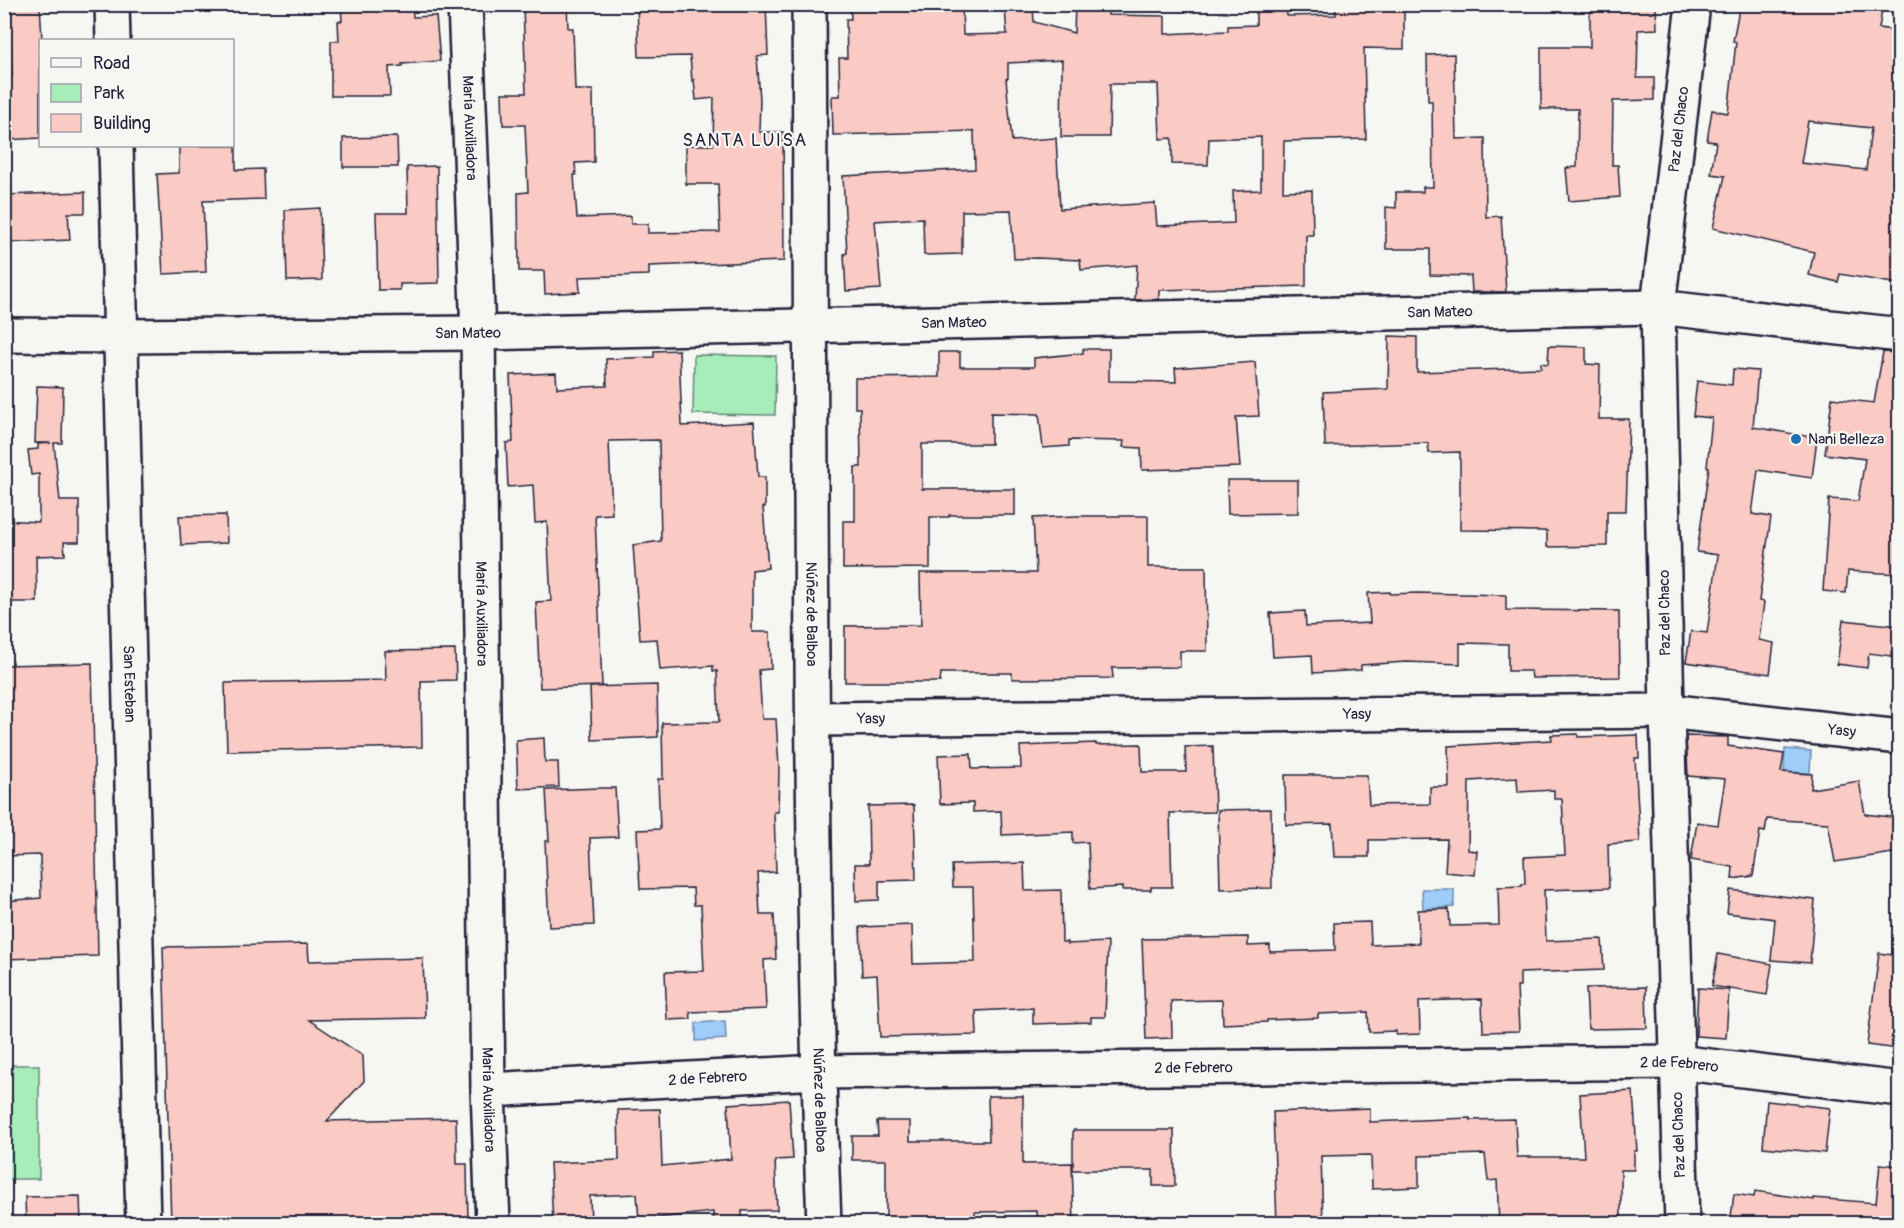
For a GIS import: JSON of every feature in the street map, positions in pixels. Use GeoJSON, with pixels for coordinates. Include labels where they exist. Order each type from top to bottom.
{"type":"FeatureCollection","features":[{"type":"Feature","properties":{"kind":"street"},"geometry":{"type":"LineString","coordinates":[[112,4],[113,39]]}},
{"type":"Feature","properties":{"kind":"street","name":"María Auxiliadora"},"geometry":{"type":"LineString","coordinates":[[465,4],[478,333],[488,1090],[493,1224]]}},
{"type":"Feature","properties":{"kind":"street","name":"Núñez de Balboa"},"geometry":{"type":"LineString","coordinates":[[809,4],[818,1072],[824,1224]]}},
{"type":"Feature","properties":{"kind":"street","name":"Paz del Chaco"},"geometry":{"type":"LineString","coordinates":[[1682,1224],[1658,307],[1693,4]]}},
{"type":"Feature","properties":{"kind":"street","name":"San Esteban"},"geometry":{"type":"LineString","coordinates":[[116,147],[143,1224]]}},
{"type":"Feature","properties":{"kind":"street","name":"San Mateo"},"geometry":{"type":"LineString","coordinates":[[4,335],[478,333],[1658,307],[1899,335]]}},
{"type":"Feature","properties":{"kind":"street","name":"Yasy"},"geometry":{"type":"LineString","coordinates":[[814,719],[1667,711],[1899,737]]}},
{"type":"Feature","properties":{"kind":"street","name":"2 de Febrero"},"geometry":{"type":"LineString","coordinates":[[488,1090],[818,1072],[1677,1062],[1899,1089]]}},
{"type":"Feature","properties":{"kind":"green space"},"geometry":{"type":"Polygon","coordinates":[[[694,355],[776,356],[775,415],[693,414],[694,355]]]}},
{"type":"Feature","properties":{"kind":"green space"},"geometry":{"type":"Polygon","coordinates":[[[5,1065],[39,1065],[39,1179],[5,1179],[5,1065]]]}},
{"type":"Feature","properties":{"kind":"water"},"geometry":{"type":"Polygon","coordinates":[[[1785,749],[1811,751],[1810,773],[1784,772],[1785,749]]]}},
{"type":"Feature","properties":{"kind":"water"},"geometry":{"type":"Polygon","coordinates":[[[1422,889],[1454,889],[1454,907],[1423,909],[1422,889]]]}},
{"type":"Feature","properties":{"kind":"water"},"geometry":{"type":"Polygon","coordinates":[[[725,1021],[726,1039],[696,1041],[696,1023],[725,1021]]]}},
{"type":"Feature","properties":{"kind":"building"},"geometry":{"type":"Polygon","coordinates":[[[8,4],[40,4],[42,39],[39,39],[39,138],[6,140],[4,76],[12,76],[8,4]]]}},
{"type":"Feature","properties":{"kind":"building"},"geometry":{"type":"Polygon","coordinates":[[[341,4],[412,4],[413,17],[436,16],[440,61],[389,67],[390,96],[331,96],[331,41],[339,41],[338,21],[342,21],[341,4]]]}},
{"type":"Feature","properties":{"kind":"building"},"geometry":{"type":"Polygon","coordinates":[[[523,4],[567,4],[568,28],[573,28],[575,90],[593,90],[594,162],[575,163],[577,218],[631,216],[631,224],[648,224],[648,233],[720,232],[718,184],[686,184],[686,145],[713,145],[714,98],[696,100],[690,56],[639,57],[637,4],[766,4],[768,55],[757,56],[760,100],[759,132],[783,132],[784,261],[649,266],[649,275],[579,277],[580,292],[545,294],[544,271],[519,271],[518,193],[528,192],[525,125],[503,125],[502,93],[526,93],[523,4]]]}},
{"type":"Feature","properties":{"kind":"building"},"geometry":{"type":"Polygon","coordinates":[[[850,4],[962,4],[963,35],[1007,34],[1005,9],[1033,8],[1034,22],[1074,33],[1075,4],[1109,4],[1108,15],[1165,16],[1165,34],[1228,31],[1228,26],[1256,25],[1256,7],[1286,6],[1287,16],[1336,15],[1335,4],[1404,5],[1404,49],[1364,48],[1366,139],[1284,141],[1283,191],[1312,190],[1313,235],[1306,235],[1306,286],[1159,290],[1159,299],[1135,300],[1137,265],[1081,270],[1080,260],[1014,259],[1011,210],[962,211],[962,254],[924,255],[923,218],[875,221],[881,289],[846,291],[844,254],[847,253],[843,176],[975,169],[974,131],[833,135],[832,96],[840,96],[839,58],[847,58],[846,19],[851,19],[850,4]],[[1062,60],[1008,63],[1008,78],[1006,79],[1012,141],[1056,138],[1060,209],[1155,203],[1157,226],[1234,223],[1233,191],[1261,190],[1261,137],[1209,139],[1208,165],[1172,164],[1172,138],[1160,139],[1158,84],[1110,84],[1109,137],[1061,137],[1062,60]]]}},
{"type":"Feature","properties":{"kind":"building"},"geometry":{"type":"Polygon","coordinates":[[[1590,4],[1656,4],[1657,29],[1638,30],[1637,78],[1654,78],[1654,100],[1613,101],[1612,165],[1618,165],[1620,197],[1569,201],[1566,168],[1577,167],[1578,109],[1541,109],[1541,47],[1590,47],[1590,4]]]}},
{"type":"Feature","properties":{"kind":"building"},"geometry":{"type":"Polygon","coordinates":[[[1740,4],[1883,4],[1879,28],[1899,31],[1899,180],[1896,201],[1899,202],[1899,284],[1840,274],[1838,282],[1809,275],[1814,252],[1713,228],[1725,176],[1711,174],[1716,142],[1707,141],[1712,110],[1728,113],[1736,42],[1733,41],[1740,4]],[[1808,121],[1801,163],[1866,170],[1871,128],[1808,121]]]}},
{"type":"Feature","properties":{"kind":"building"},"geometry":{"type":"Polygon","coordinates":[[[1454,54],[1456,139],[1485,138],[1486,217],[1501,216],[1506,292],[1472,292],[1471,276],[1430,275],[1430,249],[1386,249],[1386,207],[1396,208],[1396,192],[1423,192],[1423,187],[1433,187],[1432,101],[1428,101],[1427,55],[1454,54]]]}},
{"type":"Feature","properties":{"kind":"building"},"geometry":{"type":"Polygon","coordinates":[[[397,137],[398,167],[343,167],[343,138],[397,137]]]}},
{"type":"Feature","properties":{"kind":"building"},"geometry":{"type":"Polygon","coordinates":[[[236,146],[236,170],[263,169],[264,199],[203,201],[206,272],[163,274],[157,174],[179,173],[179,147],[236,146]]]}},
{"type":"Feature","properties":{"kind":"building"},"geometry":{"type":"Polygon","coordinates":[[[437,166],[439,283],[400,284],[400,290],[378,290],[376,213],[408,213],[407,167],[437,166]]]}},
{"type":"Feature","properties":{"kind":"building"},"geometry":{"type":"Polygon","coordinates":[[[85,192],[85,213],[68,213],[70,240],[4,243],[4,195],[85,192]]]}},
{"type":"Feature","properties":{"kind":"building"},"geometry":{"type":"Polygon","coordinates":[[[320,208],[322,280],[287,281],[285,210],[320,208]]]}},
{"type":"Feature","properties":{"kind":"building"},"geometry":{"type":"Polygon","coordinates":[[[1389,336],[1417,337],[1417,372],[1541,368],[1541,363],[1548,364],[1549,346],[1586,347],[1586,364],[1600,365],[1599,419],[1629,419],[1626,511],[1607,511],[1607,546],[1547,547],[1547,531],[1460,530],[1460,452],[1429,453],[1428,443],[1325,446],[1323,392],[1388,389],[1389,336]]]}},
{"type":"Feature","properties":{"kind":"building"},"geometry":{"type":"Polygon","coordinates":[[[1083,349],[1109,349],[1109,381],[1176,382],[1175,368],[1255,362],[1259,416],[1236,417],[1240,467],[1142,470],[1141,448],[1123,447],[1124,441],[1069,440],[1069,446],[1043,448],[1039,414],[991,413],[991,444],[922,444],[922,489],[1015,489],[1015,515],[930,517],[930,568],[843,569],[843,521],[855,521],[855,467],[861,467],[860,408],[855,408],[855,378],[939,377],[939,352],[960,352],[960,367],[1034,367],[1034,358],[1083,353],[1083,349]]]}},
{"type":"Feature","properties":{"kind":"building"},"geometry":{"type":"Polygon","coordinates":[[[679,350],[682,426],[754,422],[758,477],[765,477],[765,507],[763,507],[768,568],[752,570],[752,632],[770,632],[771,669],[759,670],[762,719],[776,719],[779,768],[778,812],[774,812],[776,872],[758,873],[760,915],[774,915],[776,959],[764,960],[766,1009],[690,1012],[691,1019],[667,1020],[665,972],[704,971],[701,905],[694,905],[693,888],[640,889],[637,830],[660,829],[658,779],[663,779],[662,723],[719,722],[717,671],[713,671],[713,666],[660,670],[657,639],[640,640],[633,545],[661,541],[659,440],[609,441],[612,514],[595,515],[602,686],[540,688],[536,602],[551,601],[547,522],[535,523],[533,485],[508,487],[506,443],[513,442],[510,375],[556,373],[557,388],[607,386],[606,359],[654,357],[654,351],[679,350]]]}},
{"type":"Feature","properties":{"kind":"building"},"geometry":{"type":"Polygon","coordinates":[[[1883,352],[1899,353],[1899,574],[1848,571],[1846,593],[1823,591],[1829,499],[1858,501],[1865,459],[1825,454],[1832,398],[1874,403],[1883,352]]]}},
{"type":"Feature","properties":{"kind":"building"},"geometry":{"type":"Polygon","coordinates":[[[1733,369],[1758,371],[1753,427],[1817,438],[1812,478],[1758,470],[1752,514],[1771,517],[1759,601],[1764,602],[1759,640],[1774,643],[1770,674],[1686,662],[1691,631],[1707,633],[1718,555],[1697,552],[1709,467],[1707,467],[1712,418],[1693,416],[1697,381],[1732,385],[1733,369]]]}},
{"type":"Feature","properties":{"kind":"building"},"geometry":{"type":"Polygon","coordinates":[[[37,386],[63,387],[62,443],[54,443],[60,501],[79,501],[79,542],[64,542],[65,555],[36,556],[37,602],[4,602],[4,520],[39,522],[39,474],[31,475],[28,450],[38,449],[38,444],[51,443],[35,443],[37,386]]]}},
{"type":"Feature","properties":{"kind":"building"},"geometry":{"type":"Polygon","coordinates":[[[1227,480],[1298,480],[1298,513],[1228,514],[1227,480]]]}},
{"type":"Feature","properties":{"kind":"building"},"geometry":{"type":"Polygon","coordinates":[[[226,515],[227,543],[181,545],[179,516],[226,515]]]}},
{"type":"Feature","properties":{"kind":"building"},"geometry":{"type":"Polygon","coordinates":[[[1148,516],[1148,567],[1206,567],[1207,651],[1180,651],[1180,667],[1112,668],[1113,678],[1012,679],[1012,673],[941,673],[940,682],[845,682],[845,626],[921,625],[920,573],[1036,573],[1033,518],[1148,516]]]}},
{"type":"Feature","properties":{"kind":"building"},"geometry":{"type":"Polygon","coordinates":[[[1390,592],[1390,594],[1506,595],[1506,610],[1619,611],[1620,677],[1532,678],[1531,671],[1508,671],[1508,644],[1460,643],[1460,664],[1406,662],[1361,665],[1361,670],[1313,673],[1312,655],[1273,657],[1270,613],[1305,611],[1306,626],[1370,623],[1368,593],[1390,592]]]}},
{"type":"Feature","properties":{"kind":"building"},"geometry":{"type":"Polygon","coordinates":[[[1843,620],[1899,626],[1899,657],[1869,653],[1867,668],[1837,664],[1843,620]]]}},
{"type":"Feature","properties":{"kind":"building"},"geometry":{"type":"Polygon","coordinates":[[[455,650],[456,680],[421,681],[422,747],[227,751],[225,683],[386,680],[385,651],[455,650]]]}},
{"type":"Feature","properties":{"kind":"building"},"geometry":{"type":"Polygon","coordinates":[[[92,663],[98,956],[4,959],[4,901],[41,898],[40,855],[4,856],[4,665],[92,663]]]}},
{"type":"Feature","properties":{"kind":"building"},"geometry":{"type":"Polygon","coordinates":[[[657,685],[658,737],[592,740],[590,687],[657,685]]]}},
{"type":"Feature","properties":{"kind":"building"},"geometry":{"type":"Polygon","coordinates":[[[1578,734],[1578,737],[1638,735],[1639,758],[1635,758],[1640,842],[1608,844],[1609,888],[1544,890],[1546,941],[1602,939],[1604,970],[1520,973],[1520,986],[1517,986],[1519,1031],[1483,1032],[1482,999],[1419,1001],[1420,1034],[1396,1035],[1396,1031],[1369,1032],[1368,1012],[1318,1014],[1318,1018],[1223,1024],[1222,1000],[1171,1001],[1172,1038],[1146,1039],[1142,939],[1248,937],[1248,946],[1270,945],[1270,952],[1335,950],[1334,923],[1370,922],[1371,945],[1419,943],[1418,910],[1449,909],[1450,926],[1499,925],[1498,887],[1525,884],[1524,857],[1565,855],[1562,799],[1554,799],[1554,790],[1518,792],[1517,778],[1469,781],[1468,850],[1477,851],[1475,875],[1445,872],[1447,839],[1369,840],[1369,857],[1334,857],[1332,824],[1286,825],[1285,775],[1367,775],[1369,805],[1430,804],[1430,787],[1449,787],[1448,746],[1552,740],[1551,735],[1578,734]]]}},
{"type":"Feature","properties":{"kind":"building"},"geometry":{"type":"Polygon","coordinates":[[[1686,736],[1728,737],[1728,746],[1784,754],[1781,772],[1812,774],[1811,789],[1859,781],[1865,814],[1899,818],[1899,852],[1835,862],[1828,823],[1767,819],[1765,832],[1760,831],[1753,876],[1732,879],[1733,867],[1691,860],[1697,822],[1718,825],[1725,779],[1688,776],[1686,736]]]}},
{"type":"Feature","properties":{"kind":"building"},"geometry":{"type":"Polygon","coordinates":[[[544,738],[545,762],[558,762],[559,787],[518,789],[516,740],[544,738]]]}},
{"type":"Feature","properties":{"kind":"building"},"geometry":{"type":"Polygon","coordinates":[[[1096,743],[1096,745],[1141,744],[1142,772],[1186,772],[1185,747],[1213,746],[1215,812],[1170,813],[1172,887],[1151,887],[1151,890],[1122,890],[1122,887],[1090,889],[1088,842],[1073,843],[1073,832],[1002,835],[1001,811],[973,812],[973,803],[940,804],[938,755],[971,754],[972,769],[1021,768],[1020,746],[1096,743]]]}},
{"type":"Feature","properties":{"kind":"building"},"geometry":{"type":"Polygon","coordinates":[[[615,788],[618,837],[590,838],[594,925],[549,927],[545,841],[549,841],[546,790],[615,788]]]}},
{"type":"Feature","properties":{"kind":"building"},"geometry":{"type":"Polygon","coordinates":[[[914,805],[916,880],[879,881],[879,900],[856,901],[855,864],[869,864],[868,806],[914,805]]]}},
{"type":"Feature","properties":{"kind":"building"},"geometry":{"type":"Polygon","coordinates":[[[1271,809],[1272,888],[1220,889],[1218,810],[1271,809]]]}},
{"type":"Feature","properties":{"kind":"building"},"geometry":{"type":"Polygon","coordinates":[[[1024,863],[1025,891],[1061,890],[1062,942],[1067,942],[1067,944],[1108,942],[1105,1017],[1091,1017],[1091,1022],[1033,1024],[1033,1008],[976,1011],[977,1035],[880,1037],[877,975],[862,976],[860,927],[912,925],[913,964],[975,962],[973,887],[953,887],[952,865],[1024,863]]]}},
{"type":"Feature","properties":{"kind":"building"},"geometry":{"type":"Polygon","coordinates":[[[1730,890],[1815,900],[1810,963],[1771,960],[1775,919],[1727,913],[1730,890]]]}},
{"type":"Feature","properties":{"kind":"building"},"geometry":{"type":"Polygon","coordinates":[[[308,944],[309,961],[423,958],[425,1018],[309,1020],[363,1056],[364,1081],[327,1121],[456,1118],[457,1164],[467,1164],[468,1224],[171,1224],[163,947],[308,944]]]}},
{"type":"Feature","properties":{"kind":"building"},"geometry":{"type":"Polygon","coordinates":[[[1879,953],[1899,956],[1899,1049],[1867,1045],[1879,953]]]}},
{"type":"Feature","properties":{"kind":"building"},"geometry":{"type":"Polygon","coordinates":[[[1718,954],[1772,964],[1767,995],[1712,986],[1718,954]]]}},
{"type":"Feature","properties":{"kind":"building"},"geometry":{"type":"Polygon","coordinates":[[[1646,987],[1647,1028],[1588,1029],[1586,988],[1646,987]]]}},
{"type":"Feature","properties":{"kind":"building"},"geometry":{"type":"Polygon","coordinates":[[[1698,988],[1729,990],[1726,1038],[1696,1036],[1698,988]]]}},
{"type":"Feature","properties":{"kind":"building"},"geometry":{"type":"Polygon","coordinates":[[[1633,1091],[1637,1151],[1634,1151],[1634,1170],[1621,1170],[1621,1224],[1499,1224],[1497,1180],[1488,1181],[1485,1154],[1419,1156],[1419,1187],[1372,1189],[1371,1155],[1321,1156],[1323,1224],[1277,1224],[1273,1112],[1370,1108],[1370,1122],[1470,1118],[1470,1120],[1515,1119],[1517,1157],[1584,1157],[1580,1094],[1633,1091]]]}},
{"type":"Feature","properties":{"kind":"building"},"geometry":{"type":"Polygon","coordinates":[[[988,1096],[1023,1096],[1023,1164],[1072,1163],[1074,1224],[1038,1224],[1037,1211],[975,1212],[975,1216],[953,1217],[953,1224],[886,1224],[886,1160],[852,1160],[852,1136],[878,1136],[877,1121],[910,1121],[910,1141],[989,1141],[988,1096]]]}},
{"type":"Feature","properties":{"kind":"building"},"geometry":{"type":"Polygon","coordinates":[[[789,1100],[793,1159],[775,1160],[777,1210],[742,1211],[742,1224],[714,1224],[713,1212],[639,1220],[637,1194],[590,1196],[591,1224],[553,1224],[550,1163],[619,1160],[618,1110],[660,1109],[662,1166],[731,1159],[728,1104],[789,1100]]]}},
{"type":"Feature","properties":{"kind":"building"},"geometry":{"type":"Polygon","coordinates":[[[1767,1101],[1830,1108],[1825,1153],[1763,1147],[1767,1101]]]}},
{"type":"Feature","properties":{"kind":"building"},"geometry":{"type":"Polygon","coordinates":[[[1073,1130],[1174,1130],[1175,1186],[1153,1186],[1153,1170],[1073,1170],[1073,1130]]]}},
{"type":"Feature","properties":{"kind":"building"},"geometry":{"type":"Polygon","coordinates":[[[1880,1164],[1899,1166],[1899,1224],[1730,1224],[1734,1194],[1754,1197],[1755,1191],[1814,1200],[1814,1198],[1876,1203],[1880,1164]]]}},
{"type":"Feature","properties":{"kind":"building"},"geometry":{"type":"Polygon","coordinates":[[[80,1196],[81,1224],[26,1224],[25,1197],[80,1196]]]}},
{"type":"Feature","properties":{"kind":"place","name":"Nani Belleza"},"geometry":{"type":"Point","coordinates":[1796,439]}},
{"type":"Feature","properties":{"kind":"district","name":"SANTA LUISA"},"geometry":{"type":"Point","coordinates":[745,140]}}]}
